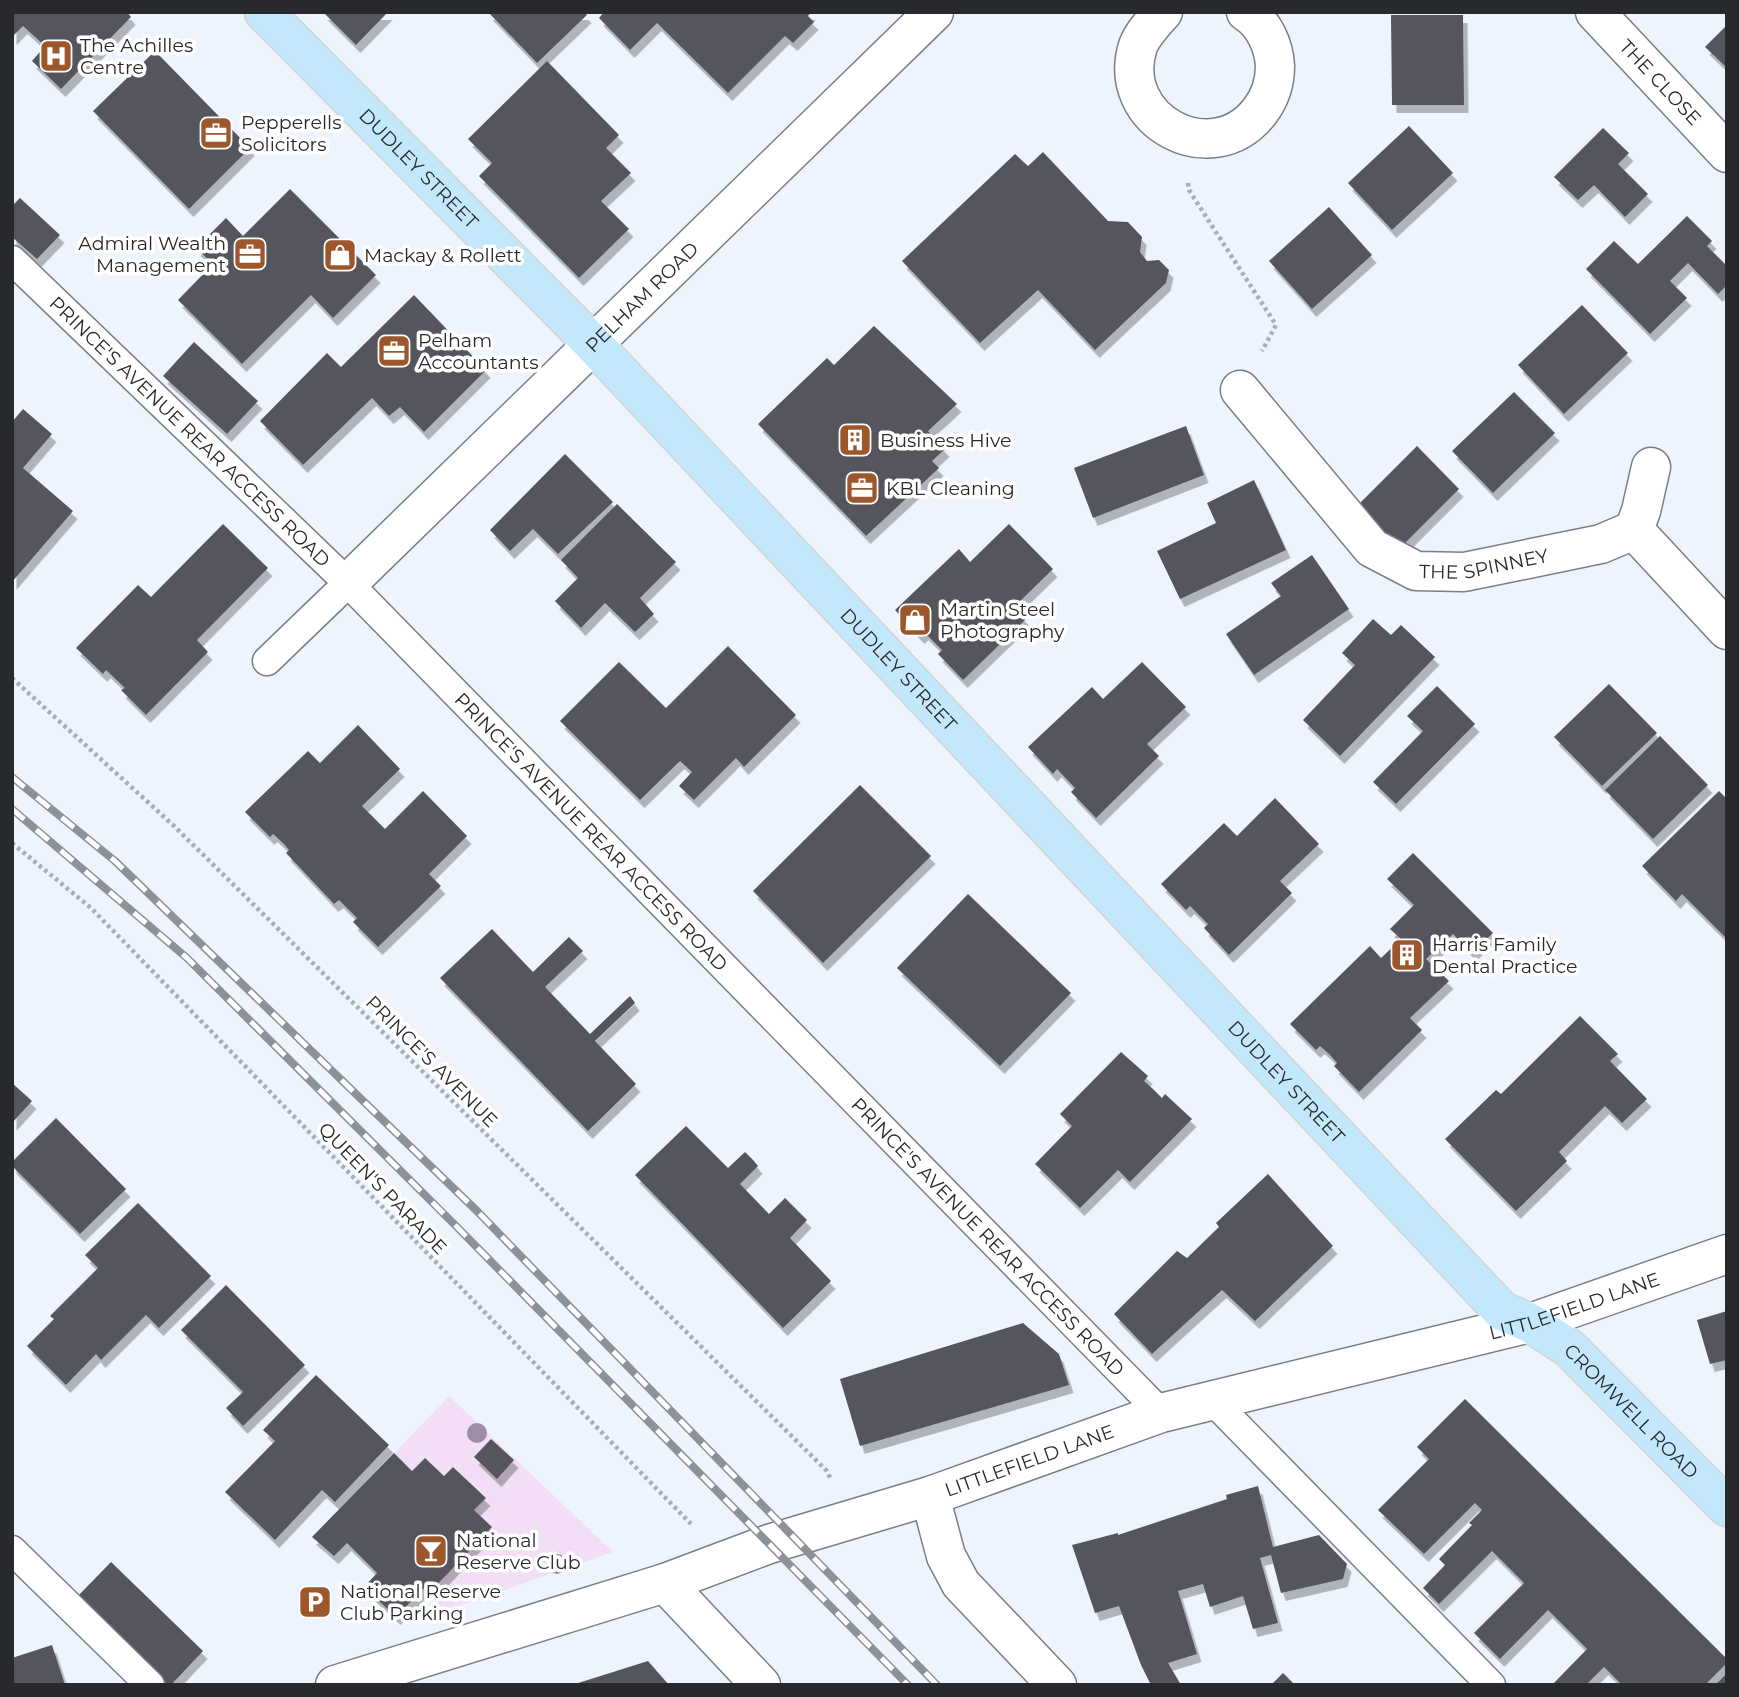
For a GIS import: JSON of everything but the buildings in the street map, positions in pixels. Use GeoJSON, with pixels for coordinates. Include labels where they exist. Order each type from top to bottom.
{"type":"FeatureCollection","features":[{"type":"Feature","properties":{"kind":"main road","name":"DUDLEY STREET"},"geometry":{"type":"LineString","coordinates":[[264,12],[594,345],[1502,1311],[1530,1323]]}},
{"type":"Feature","properties":{"kind":"main road","name":"CROMWELL ROAD"},"geometry":{"type":"LineString","coordinates":[[1530,1323],[1569,1348],[1727,1507]]}},
{"type":"Feature","properties":{"kind":"street","name":"PELHAM ROAD"},"geometry":{"type":"LineString","coordinates":[[348,583],[934,12]]}},
{"type":"Feature","properties":{"kind":"street"},"geometry":{"type":"LineString","coordinates":[[1150,16],[1139,44],[1135,64],[1135,84],[1142,102],[1169,130],[1188,137],[1211,139],[1234,134],[1254,120],[1267,102],[1275,79],[1275,56],[1266,34],[1246,12]]}},
{"type":"Feature","properties":{"kind":"street","name":"THE CLOSE"},"geometry":{"type":"LineString","coordinates":[[1595,12],[1727,153]]}},
{"type":"Feature","properties":{"kind":"street","name":"THE SPINNEY"},"geometry":{"type":"LineString","coordinates":[[1240,390],[1372,548],[1416,571],[1464,572],[1601,544],[1643,540]]}},
{"type":"Feature","properties":{"kind":"street"},"geometry":{"type":"LineString","coordinates":[[1651,467],[1641,511],[1643,540],[1727,630]]}},
{"type":"Feature","properties":{"kind":"street","name":"LITTLEFIELD LANE"},"geometry":{"type":"LineString","coordinates":[[335,1685],[665,1583],[780,1540],[930,1496],[1161,1413],[1530,1323],[1727,1254]]}},
{"type":"Feature","properties":{"kind":"street"},"geometry":{"type":"LineString","coordinates":[[930,1496],[946,1556],[961,1584],[1057,1685]]}},
{"type":"Feature","properties":{"kind":"street"},"geometry":{"type":"LineString","coordinates":[[665,1583],[761,1685]]}},
{"type":"Feature","properties":{"kind":"lane","name":"PRINCE'S AVENUE REAR ACCESS ROAD"},"geometry":{"type":"LineString","coordinates":[[12,260],[348,583],[1161,1413]]}},
{"type":"Feature","properties":{"kind":"lane"},"geometry":{"type":"LineString","coordinates":[[267,661],[348,583]]}},
{"type":"Feature","properties":{"kind":"lane"},"geometry":{"type":"LineString","coordinates":[[1212,1400],[1491,1685]]}},
{"type":"Feature","properties":{"kind":"lane"},"geometry":{"type":"LineString","coordinates":[[12,1550],[150,1685]]}},
{"type":"Feature","properties":{"kind":"path"},"geometry":{"type":"LineString","coordinates":[[1188,137],[1184,160],[1189,190],[1276,325],[1240,390]]}},
{"type":"Feature","properties":{"kind":"path","name":"PRINCE'S AVENUE"},"geometry":{"type":"LineString","coordinates":[[12,678],[174,826],[827,1471]]}},
{"type":"Feature","properties":{"kind":"path","name":"QUEEN'S PARADE"},"geometry":{"type":"LineString","coordinates":[[12,843],[91,908],[726,1560]]}},
{"type":"Feature","properties":{"kind":"path"},"geometry":{"type":"LineString","coordinates":[[1712,1685],[1727,1670]]}},
{"type":"Feature","properties":{"kind":"shaded area"},"geometry":{"type":"Polygon","coordinates":[[[449,1396],[613,1552],[442,1612],[432,1590],[492,1527],[474,1510],[486,1498],[454,1467],[444,1476],[425,1458],[412,1471],[394,1453],[449,1396]]]}},
{"type":"Feature","properties":{"kind":"railway"},"geometry":{"type":"LineString","coordinates":[[12,777],[115,861],[478,1212],[937,1685]]}},
{"type":"Feature","properties":{"kind":"railway"},"geometry":{"type":"LineString","coordinates":[[12,809],[187,958],[456,1226],[908,1685]]}},
{"type":"Feature","properties":{"kind":"place","name":"The Achilles Centre"},"geometry":{"type":"Point","coordinates":[56,56]}},
{"type":"Feature","properties":{"kind":"place","name":"Pepperells Solicitors"},"geometry":{"type":"Point","coordinates":[216,133]}},
{"type":"Feature","properties":{"kind":"place","name":"Admiral Wealth Management"},"geometry":{"type":"Point","coordinates":[250,254]}},
{"type":"Feature","properties":{"kind":"place","name":"Mackay & Rollett"},"geometry":{"type":"Point","coordinates":[340,255]}},
{"type":"Feature","properties":{"kind":"place","name":"Pelham Accountants"},"geometry":{"type":"Point","coordinates":[394,351]}},
{"type":"Feature","properties":{"kind":"place","name":"Business Hive"},"geometry":{"type":"Point","coordinates":[855,440]}},
{"type":"Feature","properties":{"kind":"place","name":"KBL Cleaning"},"geometry":{"type":"Point","coordinates":[862,488]}},
{"type":"Feature","properties":{"kind":"place","name":"Martin Steel Photography"},"geometry":{"type":"Point","coordinates":[915,620]}},
{"type":"Feature","properties":{"kind":"place","name":"Harris Family Dental Practice"},"geometry":{"type":"Point","coordinates":[1407,955]}},
{"type":"Feature","properties":{"kind":"place","name":"National Reserve Club"},"geometry":{"type":"Point","coordinates":[431,1551]}},
{"type":"Feature","properties":{"kind":"place","name":"National Reserve Club Parking"},"geometry":{"type":"Point","coordinates":[315,1602]}}]}
